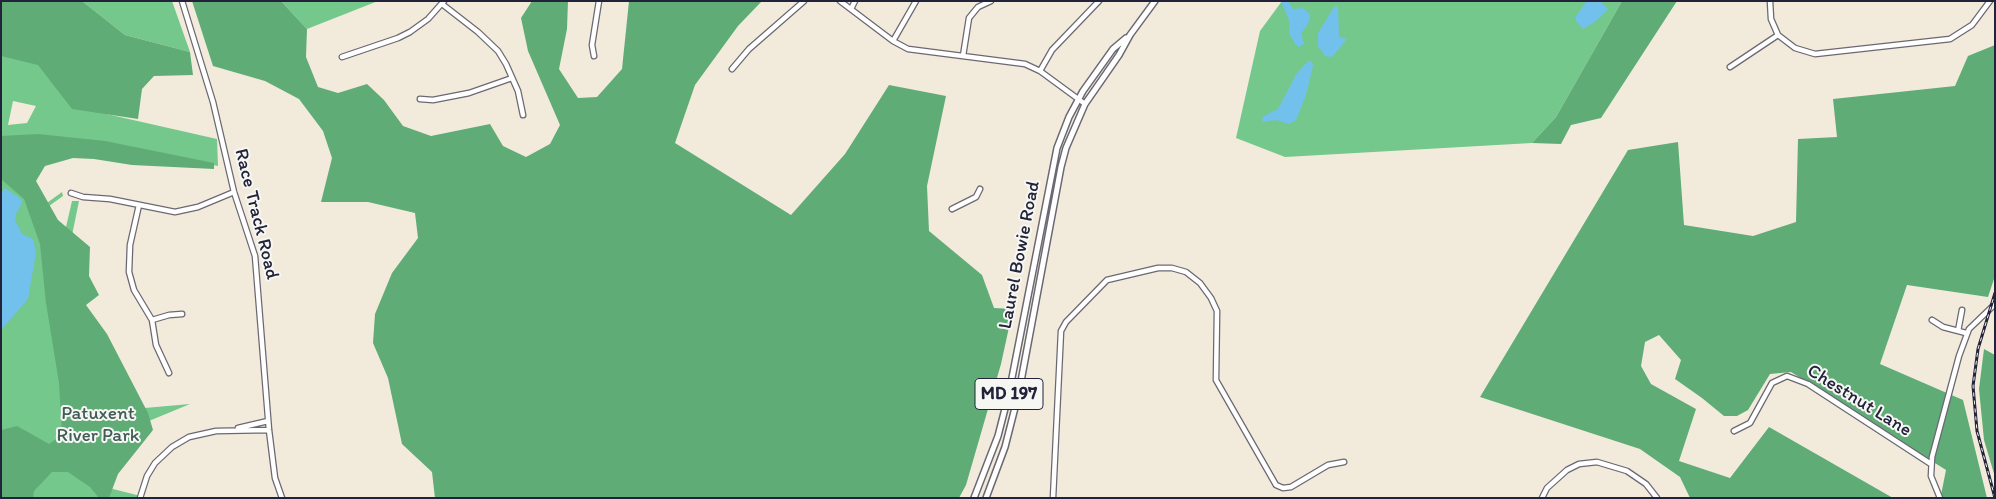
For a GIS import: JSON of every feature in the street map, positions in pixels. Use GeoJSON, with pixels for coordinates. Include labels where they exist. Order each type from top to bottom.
{"type":"FeatureCollection","features":[{"type":"Feature","properties":{"kind":"main road","name":"Laurel Bowie Road"},"geometry":{"type":"LineString","coordinates":[[986,498],[1005,447],[1020,392],[1061,167],[1073,129],[1085,104],[1120,54],[1130,35],[1155,1]]}},
{"type":"Feature","properties":{"kind":"main road","name":"Laurel Bowie Road"},"geometry":{"type":"LineString","coordinates":[[974,498],[998,436],[1010,393],[1052,162],[1062,131],[1078,99],[1113,50],[1130,35]]}},
{"type":"Feature","properties":{"kind":"street","name":"Race Track Road"},"geometry":{"type":"LineString","coordinates":[[182,1],[203,68],[234,192],[250,240],[258,273],[268,421],[275,478],[282,498]]}},
{"type":"Feature","properties":{"kind":"street"},"geometry":{"type":"LineString","coordinates":[[594,56],[592,45],[599,1]]}},
{"type":"Feature","properties":{"kind":"street"},"geometry":{"type":"LineString","coordinates":[[732,69],[770,30],[804,1]]}},
{"type":"Feature","properties":{"kind":"street"},"geometry":{"type":"LineString","coordinates":[[840,1],[893,41],[914,51],[1016,62],[1040,71],[1085,104]]}},
{"type":"Feature","properties":{"kind":"street"},"geometry":{"type":"LineString","coordinates":[[851,9],[855,1]]}},
{"type":"Feature","properties":{"kind":"street"},"geometry":{"type":"LineString","coordinates":[[893,41],[916,1]]}},
{"type":"Feature","properties":{"kind":"street"},"geometry":{"type":"LineString","coordinates":[[963,56],[969,18],[978,7],[991,1]]}},
{"type":"Feature","properties":{"kind":"street"},"geometry":{"type":"LineString","coordinates":[[1040,71],[1052,50],[1099,1]]}},
{"type":"Feature","properties":{"kind":"street"},"geometry":{"type":"LineString","coordinates":[[1770,1],[1771,19],[1778,35],[1795,48],[1815,54],[1944,41],[1968,29],[1990,1]]}},
{"type":"Feature","properties":{"kind":"street"},"geometry":{"type":"LineString","coordinates":[[342,57],[398,38],[421,24],[443,3],[489,42],[506,64],[523,115]]}},
{"type":"Feature","properties":{"kind":"street"},"geometry":{"type":"LineString","coordinates":[[1730,67],[1778,35]]}},
{"type":"Feature","properties":{"kind":"street"},"geometry":{"type":"LineString","coordinates":[[420,99],[433,100],[469,93],[512,78]]}},
{"type":"Feature","properties":{"kind":"street"},"geometry":{"type":"LineString","coordinates":[[952,209],[976,197],[980,189]]}},
{"type":"Feature","properties":{"kind":"street"},"geometry":{"type":"LineString","coordinates":[[71,193],[83,197],[103,198],[168,211],[182,211],[206,205],[234,192]]}},
{"type":"Feature","properties":{"kind":"street"},"geometry":{"type":"LineString","coordinates":[[138,206],[130,245],[129,272],[134,290],[152,320],[156,345],[169,373]]}},
{"type":"Feature","properties":{"kind":"street"},"geometry":{"type":"LineString","coordinates":[[1053,498],[1061,331],[1066,322],[1104,282],[1166,267],[1186,272],[1200,283],[1211,298],[1216,311],[1216,380],[1276,485],[1283,488],[1291,487],[1328,465],[1344,462]]}},
{"type":"Feature","properties":{"kind":"street"},"geometry":{"type":"LineString","coordinates":[[1940,498],[1932,479],[1931,464],[1966,333],[1995,304]]}},
{"type":"Feature","properties":{"kind":"street"},"geometry":{"type":"LineString","coordinates":[[1958,331],[1962,310]]}},
{"type":"Feature","properties":{"kind":"street"},"geometry":{"type":"LineString","coordinates":[[152,320],[169,315],[182,314]]}},
{"type":"Feature","properties":{"kind":"street"},"geometry":{"type":"LineString","coordinates":[[1932,320],[1943,327],[1966,333]]}},
{"type":"Feature","properties":{"kind":"street","name":"Chestnut Lane"},"geometry":{"type":"LineString","coordinates":[[1734,431],[1750,424],[1772,383],[1786,376],[1814,388],[1931,464]]}},
{"type":"Feature","properties":{"kind":"street"},"geometry":{"type":"LineString","coordinates":[[140,498],[150,470],[172,447],[196,435],[232,430],[268,421]]}},
{"type":"Feature","properties":{"kind":"street"},"geometry":{"type":"LineString","coordinates":[[232,430],[269,430]]}},
{"type":"Feature","properties":{"kind":"street"},"geometry":{"type":"LineString","coordinates":[[1542,498],[1551,484],[1567,470],[1579,464],[1597,462],[1627,471],[1646,484],[1658,498]]}},
{"type":"Feature","properties":{"kind":"green space","name":"Patuxent River Park"},"geometry":{"type":"Polygon","coordinates":[[[1,1],[80,108],[217,139],[218,166],[135,149],[88,149],[29,169],[40,208],[62,192],[63,196],[42,211],[63,240],[72,201],[79,201],[68,255],[122,410],[190,404],[132,428],[97,485],[137,495],[137,498],[1,498],[1,1]],[[13,101],[8,125],[27,123],[36,106],[13,101]]]}},
{"type":"Feature","properties":{"kind":"green space"},"geometry":{"type":"Polygon","coordinates":[[[1,1],[82,1],[125,35],[190,52],[193,75],[154,76],[142,89],[138,119],[72,109],[38,65],[1,56],[1,1]]]}},
{"type":"Feature","properties":{"kind":"green space"},"geometry":{"type":"Polygon","coordinates":[[[82,1],[172,1],[190,52],[125,35],[82,1]]]}},
{"type":"Feature","properties":{"kind":"green space"},"geometry":{"type":"Polygon","coordinates":[[[192,1],[281,1],[307,29],[306,57],[318,87],[338,93],[367,84],[384,100],[403,126],[431,136],[490,124],[503,146],[526,157],[550,144],[560,125],[528,51],[521,18],[532,1],[568,1],[567,29],[559,69],[578,98],[597,97],[622,69],[629,1],[762,1],[738,26],[695,85],[675,143],[791,215],[845,154],[889,85],[946,96],[927,186],[929,231],[982,275],[994,308],[1013,309],[1001,364],[966,485],[959,498],[435,498],[432,472],[402,444],[388,378],[373,343],[375,314],[392,273],[418,238],[415,213],[368,202],[321,202],[332,158],[323,131],[299,99],[265,81],[213,66],[192,1]]]}},
{"type":"Feature","properties":{"kind":"green space"},"geometry":{"type":"Polygon","coordinates":[[[281,1],[378,1],[307,29],[281,1]]]}},
{"type":"Feature","properties":{"kind":"green space"},"geometry":{"type":"Polygon","coordinates":[[[1282,1],[1622,1],[1556,117],[1532,143],[1285,157],[1236,138],[1260,31],[1282,1]]]}},
{"type":"Feature","properties":{"kind":"green space"},"geometry":{"type":"Polygon","coordinates":[[[1622,1],[1677,1],[1601,118],[1571,125],[1561,144],[1532,143],[1556,117],[1622,1]]]}},
{"type":"Feature","properties":{"kind":"green space"},"geometry":{"type":"Polygon","coordinates":[[[1995,45],[1995,276],[1988,297],[1907,285],[1880,364],[1963,400],[1987,498],[1943,498],[1941,495],[1946,470],[1791,372],[1770,374],[1748,410],[1737,416],[1724,416],[1675,379],[1681,360],[1659,335],[1645,342],[1641,366],[1651,384],[1696,409],[1679,461],[1730,478],[1769,427],[1893,498],[1690,498],[1680,477],[1640,449],[1480,397],[1628,150],[1678,142],[1684,225],[1753,236],[1796,222],[1798,139],[1837,137],[1833,99],[1955,86],[1968,56],[1995,45]]]}},
{"type":"Feature","properties":{"kind":"green space","name":"Patuxent River Park"},"geometry":{"type":"Polygon","coordinates":[[[38,134],[105,141],[214,163],[214,169],[132,165],[73,158],[45,166],[36,181],[58,220],[90,247],[89,276],[99,295],[86,305],[107,334],[148,413],[153,430],[118,474],[109,498],[99,498],[90,487],[68,472],[52,472],[34,491],[33,498],[1,498],[1,430],[17,426],[49,444],[62,435],[59,383],[46,303],[40,244],[24,199],[1,179],[1,136],[38,134]]]}},
{"type":"Feature","properties":{"kind":"green space"},"geometry":{"type":"Polygon","coordinates":[[[1984,349],[1995,355],[1995,477],[1984,440],[1979,389],[1984,349]]]}},
{"type":"Feature","properties":{"kind":"water"},"geometry":{"type":"Polygon","coordinates":[[[1281,1],[1288,1],[1293,9],[1303,8],[1310,14],[1309,22],[1301,34],[1304,44],[1299,47],[1289,33],[1289,20],[1281,1]]]}},
{"type":"Feature","properties":{"kind":"water"},"geometry":{"type":"Polygon","coordinates":[[[1587,1],[1600,1],[1608,9],[1596,21],[1583,29],[1576,21],[1576,16],[1587,1]]]}},
{"type":"Feature","properties":{"kind":"water"},"geometry":{"type":"Polygon","coordinates":[[[1338,6],[1339,37],[1347,39],[1332,57],[1325,56],[1318,46],[1318,33],[1334,7],[1338,6]]]}},
{"type":"Feature","properties":{"kind":"water"},"geometry":{"type":"Polygon","coordinates":[[[1308,61],[1312,61],[1313,66],[1306,95],[1296,120],[1289,124],[1276,120],[1263,122],[1264,116],[1278,109],[1297,73],[1308,61]]]}},
{"type":"Feature","properties":{"kind":"water"},"geometry":{"type":"Polygon","coordinates":[[[5,188],[21,199],[22,203],[15,220],[22,234],[33,239],[36,252],[28,299],[1,330],[1,193],[5,188]]]}},
{"type":"Feature","properties":{"kind":"railway"},"geometry":{"type":"LineString","coordinates":[[1995,293],[1978,349],[1973,386],[1977,431],[1995,498]]}}]}
